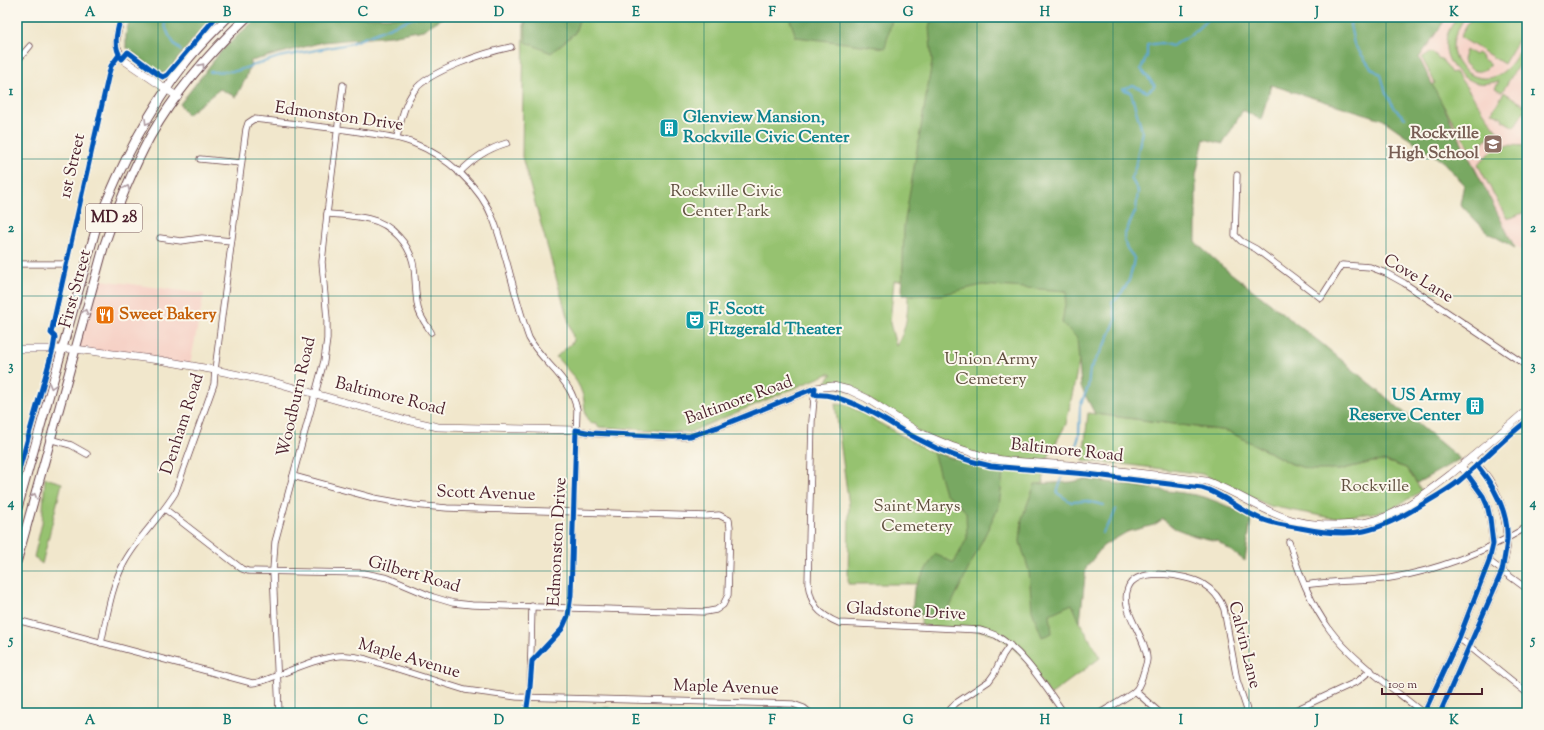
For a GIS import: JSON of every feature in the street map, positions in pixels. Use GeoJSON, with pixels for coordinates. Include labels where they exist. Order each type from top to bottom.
{"type":"FeatureCollection","features":[{"type":"Feature","properties":{"kind":"main road","name":"MD 28"},"geometry":{"type":"LineString","coordinates":[[167,89],[187,61],[228,17]]}},
{"type":"Feature","properties":{"kind":"main road","name":"MD 28"},"geometry":{"type":"LineString","coordinates":[[178,97],[222,41],[247,17]]}},
{"type":"Feature","properties":{"kind":"main road","name":"First Street"},"geometry":{"type":"LineString","coordinates":[[17,510],[97,225],[109,194],[136,141],[167,89]]}},
{"type":"Feature","properties":{"kind":"main road","name":"First Street"},"geometry":{"type":"LineString","coordinates":[[17,561],[49,439],[110,228],[150,138],[178,97]]}},
{"type":"Feature","properties":{"kind":"street"},"geometry":{"type":"LineString","coordinates":[[121,17],[116,44],[119,55],[122,59],[178,97]]}},
{"type":"Feature","properties":{"kind":"street"},"geometry":{"type":"LineString","coordinates":[[17,61],[30,46]]}},
{"type":"Feature","properties":{"kind":"street"},"geometry":{"type":"LineString","coordinates":[[397,137],[407,102],[414,90],[424,80],[440,71],[498,49],[511,46]]}},
{"type":"Feature","properties":{"kind":"street","name":"1st Street"},"geometry":{"type":"LineString","coordinates":[[53,324],[108,73],[110,66],[119,55]]}},
{"type":"Feature","properties":{"kind":"street","name":"Woodburn Road"},"geometry":{"type":"LineString","coordinates":[[279,713],[273,570],[275,542],[324,360],[327,339],[327,319],[322,262],[343,85]]}},
{"type":"Feature","properties":{"kind":"street","name":"Edmonston Drive"},"geometry":{"type":"LineString","coordinates":[[248,123],[254,119],[338,128],[397,137],[414,143],[430,151],[459,173],[480,196],[494,221],[529,338],[535,349],[557,373],[573,395],[577,409],[571,595],[568,616],[562,629],[532,660]]}},
{"type":"Feature","properties":{"kind":"street","name":"Denham Road"},"geometry":{"type":"LineString","coordinates":[[101,643],[117,580],[124,563],[133,549],[165,509],[175,493],[214,384],[241,163],[248,123]]}},
{"type":"Feature","properties":{"kind":"street"},"geometry":{"type":"LineString","coordinates":[[459,173],[481,154],[492,148],[507,143]]}},
{"type":"Feature","properties":{"kind":"street"},"geometry":{"type":"LineString","coordinates":[[200,159],[241,163]]}},
{"type":"Feature","properties":{"kind":"street","name":"Cove Lane"},"geometry":{"type":"LineString","coordinates":[[1237,175],[1235,235],[1241,241],[1256,249],[1321,298],[1342,265],[1370,267],[1386,273],[1404,283],[1527,366]]}},
{"type":"Feature","properties":{"kind":"street"},"geometry":{"type":"LineString","coordinates":[[327,214],[369,219],[380,222],[394,231],[412,257],[418,307],[423,320],[431,332]]}},
{"type":"Feature","properties":{"kind":"street"},"geometry":{"type":"LineString","coordinates":[[160,238],[181,240],[202,238],[231,240]]}},
{"type":"Feature","properties":{"kind":"street"},"geometry":{"type":"LineString","coordinates":[[17,264],[66,264]]}},
{"type":"Feature","properties":{"kind":"street","name":"Baltimore Road"},"geometry":{"type":"LineString","coordinates":[[17,349],[75,349],[159,360],[215,370],[277,383],[407,420],[438,427],[576,430],[591,433],[673,437],[690,436],[718,427],[815,388],[833,386],[849,390],[866,398],[920,433],[951,446],[984,456],[1010,461],[1069,465],[1206,481],[1220,486],[1267,511],[1293,520],[1313,523],[1342,524],[1362,522],[1384,517],[1412,503],[1472,458],[1527,410]]}},
{"type":"Feature","properties":{"kind":"street","name":"Gladstone Drive"},"geometry":{"type":"LineString","coordinates":[[815,388],[812,421],[808,583],[810,596],[814,604],[826,617],[839,622],[980,630],[996,635],[1010,645],[1023,658],[1064,713]]}},
{"type":"Feature","properties":{"kind":"street"},"geometry":{"type":"LineString","coordinates":[[49,439],[71,445],[87,454]]}},
{"type":"Feature","properties":{"kind":"street"},"geometry":{"type":"LineString","coordinates":[[1440,713],[1502,571],[1507,538],[1504,514],[1498,498],[1488,478],[1472,458]]}},
{"type":"Feature","properties":{"kind":"street"},"geometry":{"type":"LineString","coordinates":[[1289,542],[1304,584],[1316,609],[1330,631],[1349,651],[1423,713],[1459,638],[1489,561],[1493,544],[1487,505],[1483,496],[1461,466]]}},
{"type":"Feature","properties":{"kind":"street","name":"Scott Avenue"},"geometry":{"type":"LineString","coordinates":[[293,476],[374,498],[413,505],[447,508],[707,516],[719,515],[729,520],[730,527],[728,595],[723,605]]}},
{"type":"Feature","properties":{"kind":"street","name":"Gilbert Road"},"geometry":{"type":"LineString","coordinates":[[165,509],[242,569],[248,571],[273,570],[364,573],[388,578],[433,597],[453,603],[472,605],[705,612],[716,610],[723,605]]}},
{"type":"Feature","properties":{"kind":"street"},"geometry":{"type":"LineString","coordinates":[[1304,584],[1320,582],[1357,582],[1391,578],[1435,568],[1467,556],[1507,538],[1527,527]]}},
{"type":"Feature","properties":{"kind":"street"},"geometry":{"type":"LineString","coordinates":[[1489,561],[1527,589]]}},
{"type":"Feature","properties":{"kind":"street","name":"Calvin Lane"},"geometry":{"type":"LineString","coordinates":[[1135,691],[1142,680],[1147,660],[1145,647],[1128,610],[1125,599],[1128,587],[1135,578],[1148,574],[1190,578],[1204,584],[1216,594],[1224,609],[1237,680],[1248,713]]}},
{"type":"Feature","properties":{"kind":"street","name":"Edmonston Drive"},"geometry":{"type":"LineString","coordinates":[[529,713],[527,707],[532,660],[532,606]]}},
{"type":"Feature","properties":{"kind":"street","name":"Maple Avenue"},"geometry":{"type":"LineString","coordinates":[[17,620],[252,683],[268,680],[277,675],[326,658],[349,656],[366,659],[465,690],[517,697],[793,704],[804,708],[810,713]]}},
{"type":"Feature","properties":{"kind":"street"},"geometry":{"type":"LineString","coordinates":[[1459,638],[1527,693]]}},
{"type":"Feature","properties":{"kind":"street"},"geometry":{"type":"LineString","coordinates":[[947,713],[956,703],[989,681],[1010,645]]}},
{"type":"Feature","properties":{"kind":"street"},"geometry":{"type":"LineString","coordinates":[[1289,713],[1358,681],[1371,670]]}},
{"type":"Feature","properties":{"kind":"street"},"geometry":{"type":"LineString","coordinates":[[1100,713],[1135,691],[1160,713]]}},
{"type":"Feature","properties":{"kind":"shaded area","name":"Rockville High School"},"geometry":{"type":"Polygon","coordinates":[[[1443,17],[1527,17],[1527,254],[1501,235],[1411,52],[1443,17]]]}},
{"type":"Feature","properties":{"kind":"shaded area"},"geometry":{"type":"Polygon","coordinates":[[[94,279],[204,294],[190,365],[75,349],[94,279]]]}},
{"type":"Feature","properties":{"kind":"green space"},"geometry":{"type":"Polygon","coordinates":[[[130,17],[213,17],[203,27],[167,72],[162,73],[155,70],[126,47],[126,34],[130,17]]]}},
{"type":"Feature","properties":{"kind":"green space"},"geometry":{"type":"Polygon","coordinates":[[[258,17],[444,17],[423,30],[391,36],[323,42],[251,61],[246,78],[236,97],[220,89],[187,115],[180,104],[222,50],[258,17]]]}},
{"type":"Feature","properties":{"kind":"green space","name":"Rockville Civic Center Park"},"geometry":{"type":"Polygon","coordinates":[[[524,17],[1334,17],[1133,207],[1129,224],[1114,226],[1114,240],[906,244],[904,280],[894,281],[890,323],[896,346],[901,338],[906,321],[908,276],[1078,292],[1080,357],[1066,424],[1045,463],[1038,541],[1075,536],[1080,622],[1100,658],[1050,695],[1020,655],[1005,641],[997,636],[972,629],[921,627],[922,584],[848,584],[849,506],[835,404],[848,405],[927,450],[1003,473],[1004,471],[981,456],[935,440],[921,433],[863,396],[837,387],[823,386],[832,374],[828,374],[690,432],[598,427],[597,423],[590,423],[586,417],[580,388],[571,374],[556,357],[574,341],[522,157],[524,17]]]}},
{"type":"Feature","properties":{"kind":"green space"},"geometry":{"type":"Polygon","coordinates":[[[525,17],[580,17],[575,33],[551,53],[526,42],[525,17]]]}},
{"type":"Feature","properties":{"kind":"green space"},"geometry":{"type":"Polygon","coordinates":[[[789,17],[891,17],[892,19],[885,48],[796,37],[789,17]]]}},
{"type":"Feature","properties":{"kind":"green space"},"geometry":{"type":"Polygon","coordinates":[[[932,17],[1447,17],[1419,58],[1515,248],[1487,232],[1460,204],[1464,184],[1443,162],[1382,119],[1271,85],[1261,120],[1243,110],[1223,144],[1204,139],[1196,175],[1196,243],[1223,267],[1321,343],[1460,459],[1417,483],[1406,468],[1386,461],[1372,462],[1339,470],[1311,470],[1292,464],[1228,431],[1095,414],[1081,387],[1077,338],[1062,323],[1067,291],[982,285],[941,295],[902,295],[904,226],[932,62],[929,27],[932,17]]]}},
{"type":"Feature","properties":{"kind":"green space"},"geometry":{"type":"Polygon","coordinates":[[[1457,17],[1465,17],[1455,37],[1453,45],[1454,55],[1464,70],[1479,78],[1488,78],[1497,75],[1509,67],[1527,36],[1527,51],[1502,92],[1495,88],[1499,81],[1483,84],[1477,83],[1468,80],[1453,67],[1447,55],[1446,39],[1457,17]]]}},
{"type":"Feature","properties":{"kind":"green space"},"geometry":{"type":"Polygon","coordinates":[[[1472,17],[1527,17],[1527,25],[1504,64],[1460,37],[1472,17]]]}},
{"type":"Feature","properties":{"kind":"green space"},"geometry":{"type":"Polygon","coordinates":[[[1466,49],[1475,55],[1477,53],[1482,56],[1481,58],[1491,64],[1487,68],[1480,71],[1472,70],[1463,60],[1466,49]]]}},
{"type":"Feature","properties":{"kind":"green space"},"geometry":{"type":"Polygon","coordinates":[[[1430,52],[1435,54],[1439,60],[1441,58],[1451,73],[1454,72],[1457,74],[1498,132],[1471,150],[1431,86],[1435,83],[1422,58],[1430,52]]]}},
{"type":"Feature","properties":{"kind":"green space"},"geometry":{"type":"Polygon","coordinates":[[[1504,92],[1527,107],[1514,127],[1502,120],[1503,118],[1492,112],[1504,92]]]}},
{"type":"Feature","properties":{"kind":"green space"},"geometry":{"type":"Polygon","coordinates":[[[1508,145],[1527,146],[1527,211],[1511,218],[1506,217],[1478,165],[1491,151],[1508,145]]]}},
{"type":"Feature","properties":{"kind":"green space","name":"Rockville"},"geometry":{"type":"Polygon","coordinates":[[[1088,413],[1228,431],[1292,464],[1339,470],[1372,462],[1385,461],[1406,468],[1422,491],[1388,511],[1332,518],[1270,506],[1202,474],[1114,463],[1083,461],[1088,413]]]}},
{"type":"Feature","properties":{"kind":"green space"},"geometry":{"type":"Polygon","coordinates":[[[933,452],[1003,474],[999,506],[949,609],[938,611],[935,616],[912,614],[914,589],[935,554],[954,563],[967,538],[966,512],[945,493],[933,452]]]}},
{"type":"Feature","properties":{"kind":"green space"},"geometry":{"type":"Polygon","coordinates":[[[45,478],[62,483],[42,564],[34,557],[42,523],[45,478]]]}},
{"type":"Feature","properties":{"kind":"green space"},"geometry":{"type":"Polygon","coordinates":[[[1086,479],[1196,495],[1238,511],[1251,519],[1245,561],[1217,541],[1195,536],[1174,528],[1163,519],[1154,525],[1127,532],[1103,546],[1086,568],[1080,622],[1072,604],[1050,614],[1052,633],[1042,637],[1032,611],[1029,571],[1020,542],[1022,518],[1035,484],[1071,482],[1086,479]]]}},
{"type":"Feature","properties":{"kind":"green space"},"geometry":{"type":"Polygon","coordinates":[[[590,708],[610,708],[610,713],[590,713],[590,708]]]}},
{"type":"Feature","properties":{"kind":"waterway"},"geometry":{"type":"LineString","coordinates":[[163,17],[169,36],[181,51]]}},
{"type":"Feature","properties":{"kind":"waterway"},"geometry":{"type":"LineString","coordinates":[[210,72],[236,71],[279,57],[349,44],[415,17]]}},
{"type":"Feature","properties":{"kind":"waterway"},"geometry":{"type":"LineString","coordinates":[[1073,455],[1079,436],[1080,406],[1088,387],[1090,369],[1106,343],[1116,320],[1112,303],[1122,293],[1128,283],[1132,272],[1134,258],[1126,247],[1124,236],[1136,210],[1138,191],[1131,178],[1135,168],[1142,131],[1131,93],[1123,89],[1133,85],[1147,92],[1155,86],[1141,69],[1147,56],[1147,45],[1161,43],[1172,46],[1192,34],[1210,17]]}},
{"type":"Feature","properties":{"kind":"waterway"},"geometry":{"type":"LineString","coordinates":[[1352,17],[1350,25],[1354,44],[1371,68],[1381,75],[1386,93],[1396,110],[1405,118]]}},
{"type":"Feature","properties":{"kind":"waterway"},"geometry":{"type":"LineString","coordinates":[[1360,17],[1368,17]]}},
{"type":"Feature","properties":{"kind":"waterway"},"geometry":{"type":"LineString","coordinates":[[1062,478],[1057,493],[1071,502],[1086,501],[1104,505]]}},
{"type":"Feature","properties":{"kind":"waterway"},"geometry":{"type":"LineString","coordinates":[[1102,533],[1112,519],[1116,509]]}},
{"type":"Feature","properties":{"kind":"cycle path"},"geometry":{"type":"LineString","coordinates":[[121,17],[116,44],[122,59],[128,52],[163,77],[167,75],[216,17]]}},
{"type":"Feature","properties":{"kind":"cycle path"},"geometry":{"type":"LineString","coordinates":[[17,477],[53,349],[55,337],[51,333],[109,73],[111,66],[119,55]]}},
{"type":"Feature","properties":{"kind":"cycle path"},"geometry":{"type":"LineString","coordinates":[[529,713],[527,707],[532,661],[562,629],[568,616],[571,595],[576,430],[591,433],[673,437],[690,436],[718,427],[815,388],[814,395],[826,395],[840,398],[868,411],[928,444],[954,456],[972,462],[991,466],[1087,474],[1202,488],[1218,495],[1248,513],[1268,521],[1282,525],[1319,531],[1350,533],[1364,531],[1391,522],[1446,490],[1468,474],[1509,435],[1527,421]]}},
{"type":"Feature","properties":{"kind":"cycle path"},"geometry":{"type":"LineString","coordinates":[[1440,713],[1502,571],[1506,548],[1507,530],[1503,510],[1489,481],[1477,465]]}},
{"type":"Feature","properties":{"kind":"cycle path"},"geometry":{"type":"LineString","coordinates":[[1424,713],[1459,638],[1489,561],[1493,544],[1487,505],[1483,496],[1467,474]]}},
{"type":"Feature","properties":{"kind":"place","name":"Glenview Mansion, Rockville Civic Center"},"geometry":{"type":"Point","coordinates":[669,128]}},
{"type":"Feature","properties":{"kind":"place","name":"Rockville High School"},"geometry":{"type":"Point","coordinates":[1493,144]}},
{"type":"Feature","properties":{"kind":"place","name":"Sweet Bakery"},"geometry":{"type":"Point","coordinates":[105,315]}},
{"type":"Feature","properties":{"kind":"place","name":"F. Scott FItzgerald Theater"},"geometry":{"type":"Point","coordinates":[695,320]}},
{"type":"Feature","properties":{"kind":"place","name":"US Army Reserve Center"},"geometry":{"type":"Point","coordinates":[1475,406]}},
{"type":"Feature","properties":{"kind":"park label","name":"Union Army Cemetery"},"geometry":{"type":"Point","coordinates":[991,370]}},
{"type":"Feature","properties":{"kind":"park label","name":"Saint Marys Cemetery"},"geometry":{"type":"Point","coordinates":[917,517]}}]}
